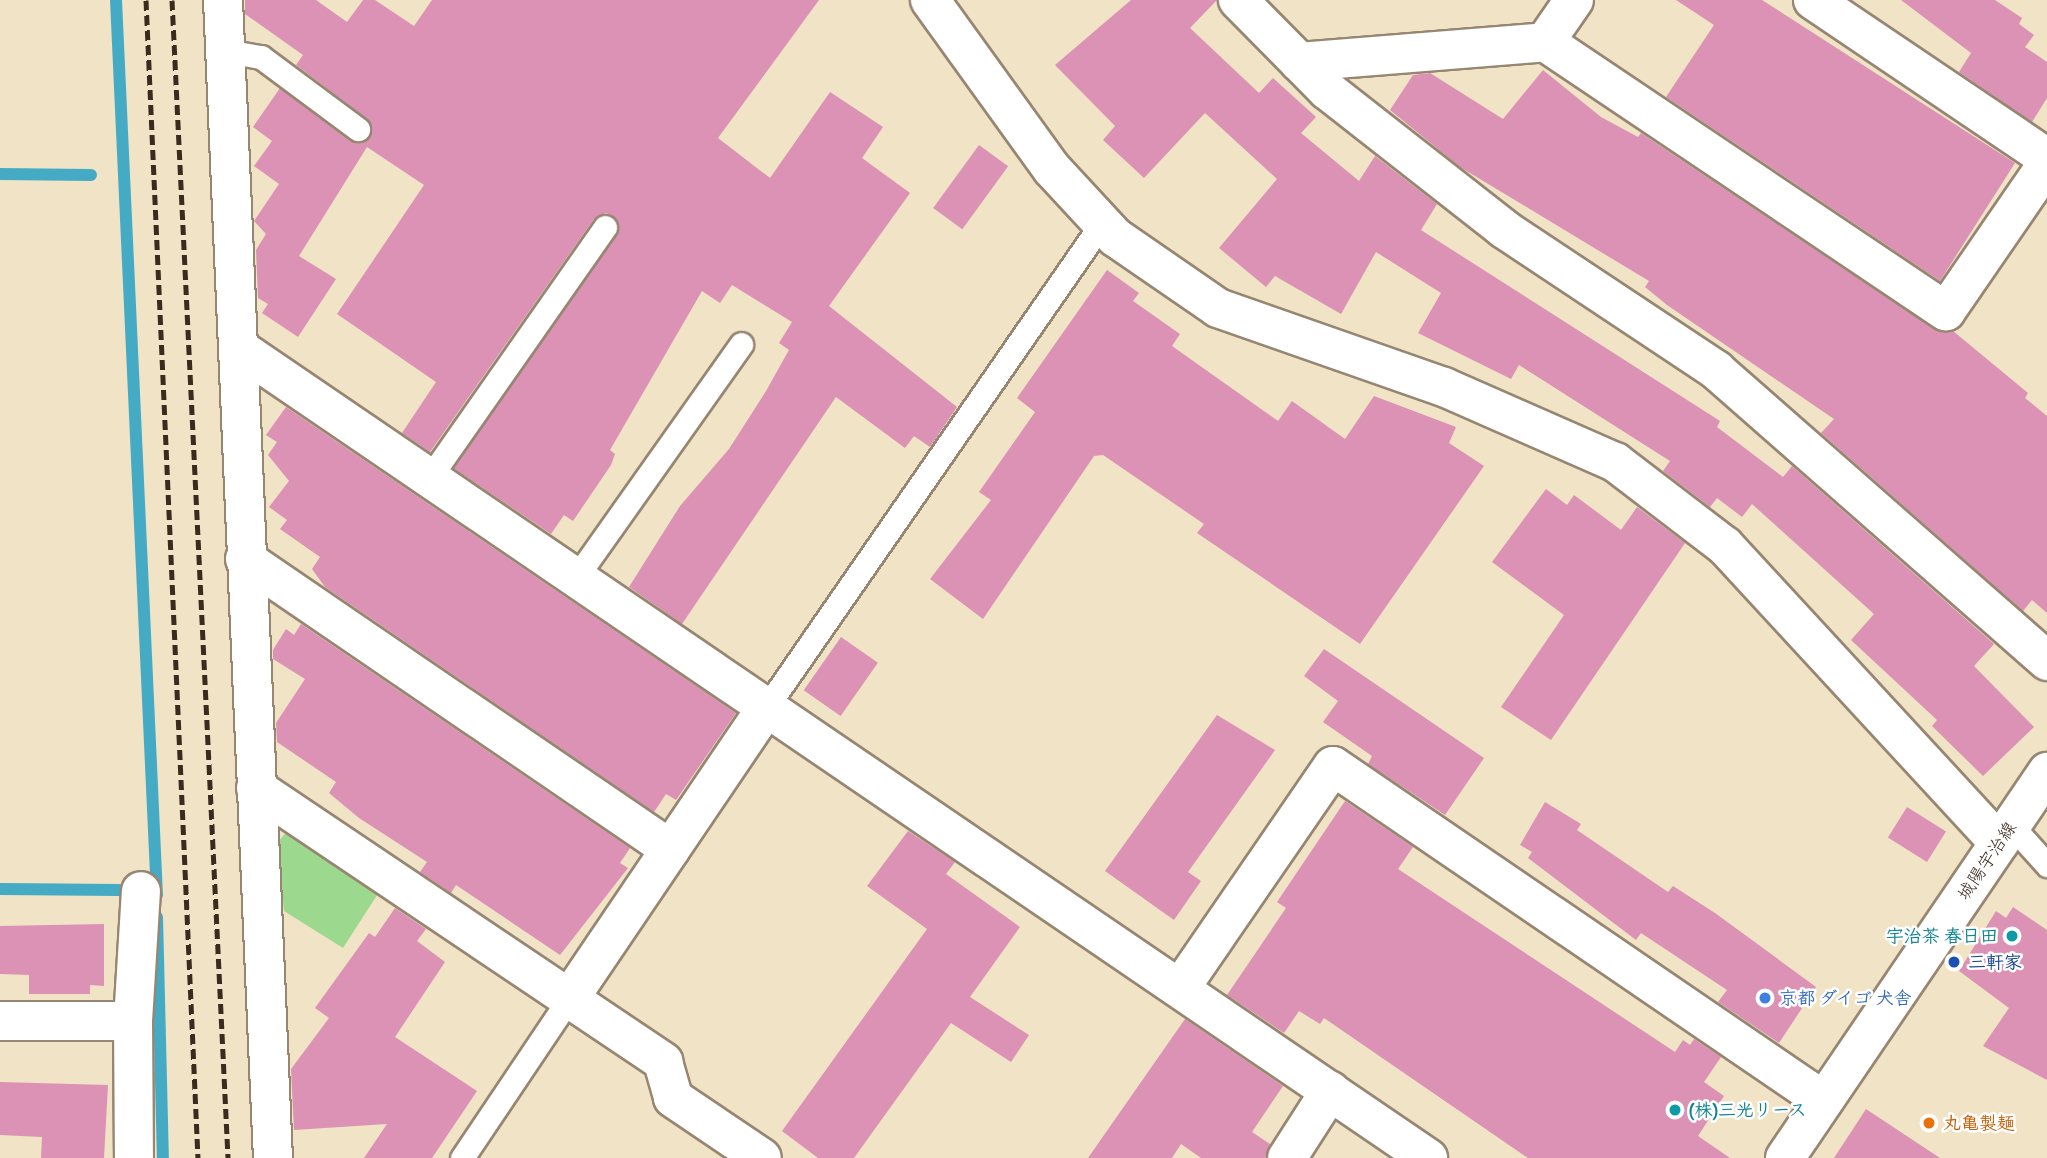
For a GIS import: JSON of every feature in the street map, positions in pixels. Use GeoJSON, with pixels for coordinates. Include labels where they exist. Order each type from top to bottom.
{"type":"FeatureCollection","features":[{"type":"Feature","properties":{"kind":"street"},"geometry":{"type":"LineString","coordinates":[[223,0],[243,351],[245,559],[273,1158]]}},
{"type":"Feature","properties":{"kind":"street"},"geometry":{"type":"LineString","coordinates":[[930,0],[1052,169],[1102,223],[1218,308],[1444,387],[1615,462],[1725,545],[2005,834]]}},
{"type":"Feature","properties":{"kind":"street"},"geometry":{"type":"LineString","coordinates":[[1238,0],[1300,62],[1504,229],[1716,370],[2047,661]]}},
{"type":"Feature","properties":{"kind":"street"},"geometry":{"type":"LineString","coordinates":[[1545,42],[1574,0]]}},
{"type":"Feature","properties":{"kind":"street"},"geometry":{"type":"LineString","coordinates":[[1813,0],[2047,158]]}},
{"type":"Feature","properties":{"kind":"street"},"geometry":{"type":"LineString","coordinates":[[1300,62],[1545,42],[1946,311],[2047,163]]}},
{"type":"Feature","properties":{"kind":"street"},"geometry":{"type":"LineString","coordinates":[[243,351],[1181,986],[1428,1158]]}},
{"type":"Feature","properties":{"kind":"street"},"geometry":{"type":"LineString","coordinates":[[245,559],[670,849]]}},
{"type":"Feature","properties":{"kind":"street"},"geometry":{"type":"LineString","coordinates":[[569,999],[768,705]]}},
{"type":"Feature","properties":{"kind":"street"},"geometry":{"type":"LineString","coordinates":[[1181,986],[1334,766],[1824,1101]]}},
{"type":"Feature","properties":{"kind":"street","name":"城陽宇治線"},"geometry":{"type":"LineString","coordinates":[[1785,1158],[2047,772]]}},
{"type":"Feature","properties":{"kind":"street"},"geometry":{"type":"LineString","coordinates":[[257,788],[663,1062],[673,1098],[762,1158]]}},
{"type":"Feature","properties":{"kind":"street"},"geometry":{"type":"LineString","coordinates":[[134,1158],[133,1021],[141,891]]}},
{"type":"Feature","properties":{"kind":"street"},"geometry":{"type":"LineString","coordinates":[[0,1021],[133,1021]]}},
{"type":"Feature","properties":{"kind":"street"},"geometry":{"type":"LineString","coordinates":[[1287,1158],[1331,1091]]}},
{"type":"Feature","properties":{"kind":"lane"},"geometry":{"type":"LineString","coordinates":[[226,51],[261,57],[358,129]]}},
{"type":"Feature","properties":{"kind":"lane"},"geometry":{"type":"LineString","coordinates":[[768,705],[1102,223]]}},
{"type":"Feature","properties":{"kind":"lane"},"geometry":{"type":"LineString","coordinates":[[430,477],[605,227]]}},
{"type":"Feature","properties":{"kind":"lane"},"geometry":{"type":"LineString","coordinates":[[577,576],[741,344]]}},
{"type":"Feature","properties":{"kind":"lane"},"geometry":{"type":"LineString","coordinates":[[2005,834],[2047,865]]}},
{"type":"Feature","properties":{"kind":"lane"},"geometry":{"type":"LineString","coordinates":[[462,1158],[569,999]]}},
{"type":"Feature","properties":{"kind":"green space"},"geometry":{"type":"Polygon","coordinates":[[[290,828],[381,889],[343,948],[284,911],[277,843],[290,828]]]}},
{"type":"Feature","properties":{"kind":"building"},"geometry":{"type":"Polygon","coordinates":[[[245,0],[316,0],[347,22],[363,0],[375,0],[414,26],[432,0],[819,0],[718,138],[770,178],[830,92],[883,127],[862,158],[910,193],[829,306],[957,407],[930,447],[914,436],[905,448],[836,397],[682,624],[629,587],[680,506],[729,449],[766,391],[789,350],[779,343],[792,322],[732,285],[720,303],[702,291],[610,450],[615,454],[611,465],[573,521],[564,515],[551,534],[453,468],[616,235],[617,220],[606,213],[594,219],[430,452],[402,433],[436,382],[337,314],[424,185],[367,147],[299,256],[336,279],[298,337],[262,313],[268,304],[258,298],[256,250],[266,234],[254,221],[279,184],[254,166],[272,141],[253,127],[280,88],[350,141],[364,141],[372,130],[366,118],[296,65],[303,55],[245,14],[245,0]]]}},
{"type":"Feature","properties":{"kind":"building"},"geometry":{"type":"Polygon","coordinates":[[[1131,0],[1217,0],[1190,28],[1259,93],[1273,78],[1316,117],[1301,133],[1359,181],[1375,156],[1437,204],[1421,230],[1720,421],[1717,427],[1783,477],[1792,466],[1994,644],[1974,666],[2034,727],[1983,776],[1932,726],[1937,720],[1851,640],[1874,614],[1752,504],[1742,517],[1717,498],[1710,507],[1663,471],[1670,461],[1519,365],[1511,379],[1418,333],[1441,293],[1376,252],[1341,314],[1275,276],[1266,287],[1219,248],[1277,179],[1205,113],[1144,178],[1103,140],[1115,126],[1055,65],[1131,0]]]}},
{"type":"Feature","properties":{"kind":"building"},"geometry":{"type":"Polygon","coordinates":[[[1676,0],[1762,0],[2015,163],[1940,281],[1666,97],[1714,25],[1676,0]]]}},
{"type":"Feature","properties":{"kind":"building"},"geometry":{"type":"Polygon","coordinates":[[[1901,0],[1995,0],[2022,18],[2019,24],[2034,35],[2025,47],[2047,62],[2047,98],[2032,122],[1959,72],[1971,53],[1901,0]]]}},
{"type":"Feature","properties":{"kind":"building"},"geometry":{"type":"Polygon","coordinates":[[[1543,70],[1601,117],[1638,137],[1641,133],[1934,329],[1953,331],[2028,393],[2025,398],[2047,416],[2047,613],[2032,600],[2023,611],[1821,433],[1834,419],[1667,305],[1645,287],[1649,281],[1460,167],[1390,110],[1413,75],[1430,73],[1503,119],[1543,70]]]}},
{"type":"Feature","properties":{"kind":"building"},"geometry":{"type":"Polygon","coordinates":[[[979,145],[1008,166],[962,229],[933,208],[979,145]]]}},
{"type":"Feature","properties":{"kind":"building"},"geometry":{"type":"Polygon","coordinates":[[[1107,270],[1139,293],[1133,301],[1180,334],[1172,346],[1278,421],[1292,401],[1345,439],[1374,396],[1456,427],[1449,443],[1484,466],[1360,644],[1197,533],[1204,524],[1103,455],[1094,456],[983,619],[930,579],[991,500],[979,492],[1035,412],[1017,398],[1107,270]]]}},
{"type":"Feature","properties":{"kind":"building"},"geometry":{"type":"Polygon","coordinates":[[[286,407],[736,713],[676,800],[666,794],[654,812],[325,587],[312,569],[320,557],[280,529],[287,520],[269,507],[289,481],[268,455],[277,442],[266,435],[286,407]]]}},
{"type":"Feature","properties":{"kind":"building"},"geometry":{"type":"Polygon","coordinates":[[[1546,489],[1567,505],[1574,495],[1621,530],[1637,507],[1685,543],[1551,740],[1501,707],[1564,615],[1492,562],[1546,489]]]}},
{"type":"Feature","properties":{"kind":"building"},"geometry":{"type":"Polygon","coordinates":[[[301,624],[630,848],[620,863],[628,868],[560,955],[456,885],[451,893],[420,872],[427,862],[359,818],[329,793],[336,782],[277,742],[276,723],[305,679],[273,659],[273,650],[286,629],[294,635],[301,624]]]}},
{"type":"Feature","properties":{"kind":"building"},"geometry":{"type":"Polygon","coordinates":[[[841,637],[878,663],[841,716],[804,690],[841,637]]]}},
{"type":"Feature","properties":{"kind":"building"},"geometry":{"type":"Polygon","coordinates":[[[1324,649],[1484,758],[1445,815],[1368,764],[1372,756],[1323,722],[1338,701],[1304,676],[1324,649]]]}},
{"type":"Feature","properties":{"kind":"building"},"geometry":{"type":"Polygon","coordinates":[[[1217,715],[1275,750],[1188,872],[1201,881],[1174,920],[1105,871],[1217,715]]]}},
{"type":"Feature","properties":{"kind":"building"},"geometry":{"type":"Polygon","coordinates":[[[1345,801],[1413,847],[1398,869],[1675,1052],[1683,1040],[1690,1045],[1694,1039],[1721,1057],[1704,1082],[1724,1096],[1698,1136],[1730,1158],[1528,1158],[1324,1018],[1320,1024],[1299,1011],[1284,1033],[1227,995],[1286,908],[1277,902],[1345,801]]]}},
{"type":"Feature","properties":{"kind":"building"},"geometry":{"type":"Polygon","coordinates":[[[1545,802],[1581,824],[1577,830],[1668,892],[1673,886],[1715,913],[1816,987],[1779,1043],[1718,1002],[1727,990],[1641,933],[1636,940],[1528,858],[1532,852],[1520,845],[1545,802]]]}},
{"type":"Feature","properties":{"kind":"building"},"geometry":{"type":"Polygon","coordinates":[[[1907,807],[1946,831],[1927,862],[1888,838],[1907,807]]]}},
{"type":"Feature","properties":{"kind":"building"},"geometry":{"type":"Polygon","coordinates":[[[908,831],[955,862],[946,874],[1020,927],[970,997],[1029,1035],[1011,1062],[951,1023],[854,1158],[818,1158],[782,1131],[927,929],[867,886],[908,831]]]}},
{"type":"Feature","properties":{"kind":"building","name":"宇治茶 春日田"},"geometry":{"type":"Polygon","coordinates":[[[2013,907],[2047,930],[2047,1080],[1983,1046],[2009,1008],[1959,971],[1996,911],[2006,918],[2013,907]]]}},
{"type":"Feature","properties":{"kind":"building"},"geometry":{"type":"Polygon","coordinates":[[[395,908],[426,929],[417,941],[445,962],[395,1037],[477,1091],[432,1158],[364,1158],[387,1124],[294,1130],[291,1069],[329,1018],[315,1008],[369,933],[375,937],[395,908]]]}},
{"type":"Feature","properties":{"kind":"building"},"geometry":{"type":"Polygon","coordinates":[[[104,924],[104,986],[90,985],[90,994],[29,994],[29,975],[0,974],[0,926],[104,924]]]}},
{"type":"Feature","properties":{"kind":"building"},"geometry":{"type":"Polygon","coordinates":[[[1185,1019],[1283,1086],[1252,1132],[1270,1144],[1265,1158],[1201,1158],[1181,1144],[1172,1158],[1088,1158],[1185,1019]]]}},
{"type":"Feature","properties":{"kind":"building"},"geometry":{"type":"Polygon","coordinates":[[[0,1082],[108,1085],[104,1158],[41,1158],[42,1137],[0,1135],[0,1082]]]}},
{"type":"Feature","properties":{"kind":"building"},"geometry":{"type":"Polygon","coordinates":[[[1866,1109],[1940,1158],[1834,1158],[1866,1109]]]}},
{"type":"Feature","properties":{"kind":"waterway"},"geometry":{"type":"LineString","coordinates":[[116,0],[157,895]]}},
{"type":"Feature","properties":{"kind":"waterway"},"geometry":{"type":"LineString","coordinates":[[0,174],[91,175]]}},
{"type":"Feature","properties":{"kind":"waterway"},"geometry":{"type":"LineString","coordinates":[[0,889],[119,890]]}},
{"type":"Feature","properties":{"kind":"waterway"},"geometry":{"type":"LineString","coordinates":[[157,917],[163,1158]]}},
{"type":"Feature","properties":{"kind":"railway"},"geometry":{"type":"LineString","coordinates":[[146,0],[198,1158]]}},
{"type":"Feature","properties":{"kind":"railway"},"geometry":{"type":"LineString","coordinates":[[172,0],[228,1158]]}},
{"type":"Feature","properties":{"kind":"place","name":"宇治茶 春日田"},"geometry":{"type":"Point","coordinates":[2012,936]}},
{"type":"Feature","properties":{"kind":"place","name":"三軒家"},"geometry":{"type":"Point","coordinates":[1954,962]}},
{"type":"Feature","properties":{"kind":"place","name":"京都 ダイゴ 犬舎"},"geometry":{"type":"Point","coordinates":[1765,998]}},
{"type":"Feature","properties":{"kind":"place","name":"(株)三光リース"},"geometry":{"type":"Point","coordinates":[1675,1110]}},
{"type":"Feature","properties":{"kind":"place","name":"丸亀製麺"},"geometry":{"type":"Point","coordinates":[1929,1123]}}]}
